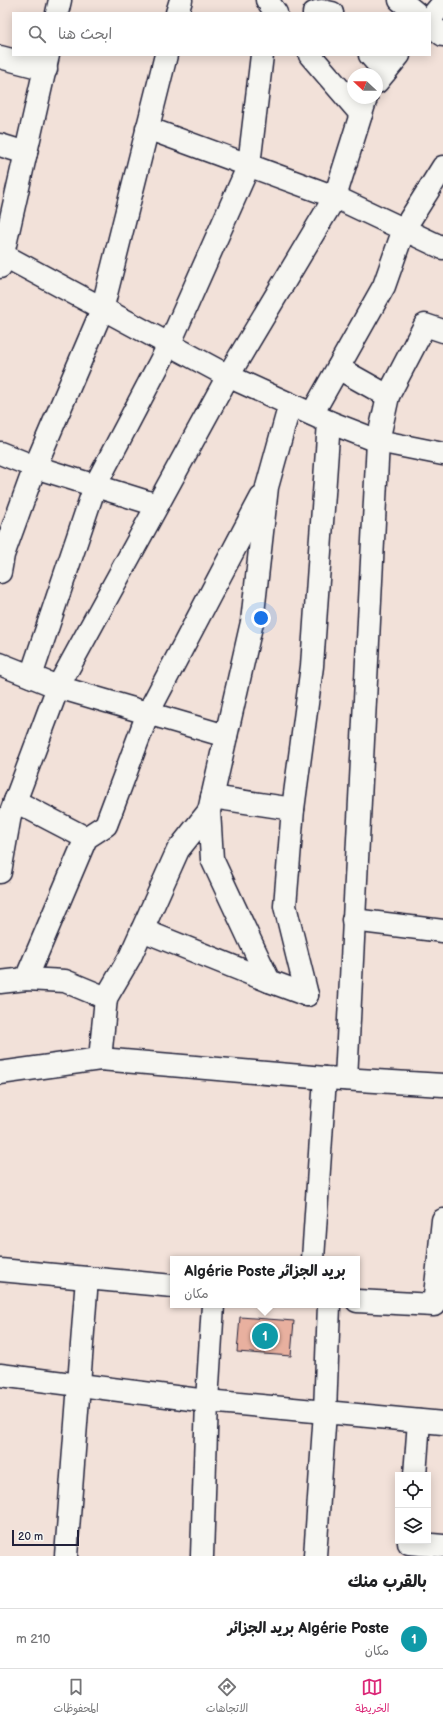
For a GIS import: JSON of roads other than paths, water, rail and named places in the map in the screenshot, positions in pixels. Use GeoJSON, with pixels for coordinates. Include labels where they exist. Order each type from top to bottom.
{"type":"FeatureCollection","features":[{"type":"Feature","properties":{"kind":"street"},"geometry":{"type":"LineString","coordinates":[[57,12],[60,0]]}},
{"type":"Feature","properties":{"kind":"street"},"geometry":{"type":"LineString","coordinates":[[178,12],[181,0]]}},
{"type":"Feature","properties":{"kind":"street"},"geometry":{"type":"LineString","coordinates":[[400,0],[415,12]]}},
{"type":"Feature","properties":{"kind":"street"},"geometry":{"type":"LineString","coordinates":[[431,18],[443,4]]}},
{"type":"Feature","properties":{"kind":"street"},"geometry":{"type":"LineString","coordinates":[[316,12],[328,12]]}},
{"type":"Feature","properties":{"kind":"street"},"geometry":{"type":"LineString","coordinates":[[431,25],[443,35]]}},
{"type":"Feature","properties":{"kind":"street"},"geometry":{"type":"LineString","coordinates":[[0,572],[3,555],[35,467],[102,310],[166,56]]}},
{"type":"Feature","properties":{"kind":"street"},"geometry":{"type":"LineString","coordinates":[[31,676],[95,486],[169,345],[249,165],[262,56]]}},
{"type":"Feature","properties":{"kind":"street"},"geometry":{"type":"LineString","coordinates":[[0,872],[10,815],[58,687],[228,376],[335,197],[364,106],[311,56]]}},
{"type":"Feature","properties":{"kind":"street"},"geometry":{"type":"LineString","coordinates":[[370,56],[376,68]]}},
{"type":"Feature","properties":{"kind":"street"},"geometry":{"type":"LineString","coordinates":[[383,75],[399,56]]}},
{"type":"Feature","properties":{"kind":"street"},"geometry":{"type":"LineString","coordinates":[[0,57],[47,62],[1,261],[102,310],[228,376],[320,418],[378,441],[443,454]]}},
{"type":"Feature","properties":{"kind":"street"},"geometry":{"type":"LineString","coordinates":[[147,128],[335,197],[443,248]]}},
{"type":"Feature","properties":{"kind":"street"},"geometry":{"type":"LineString","coordinates":[[0,145],[26,153]]}},
{"type":"Feature","properties":{"kind":"street"},"geometry":{"type":"LineString","coordinates":[[142,930],[307,995],[285,906],[293,809],[312,666],[320,418],[338,368],[384,286],[404,229],[443,167]]}},
{"type":"Feature","properties":{"kind":"street"},"geometry":{"type":"LineString","coordinates":[[313,1256],[353,920],[378,441],[388,396],[425,326],[443,331]]}},
{"type":"Feature","properties":{"kind":"street"},"geometry":{"type":"LineString","coordinates":[[338,368],[388,396]]}},
{"type":"Feature","properties":{"kind":"street"},"geometry":{"type":"LineString","coordinates":[[269,981],[212,859],[210,804],[252,622],[267,487],[290,404]]}},
{"type":"Feature","properties":{"kind":"street"},"geometry":{"type":"LineString","coordinates":[[0,453],[35,467],[157,505]]}},
{"type":"Feature","properties":{"kind":"street"},"geometry":{"type":"LineString","coordinates":[[26,979],[86,838],[106,825],[148,713],[267,487]]}},
{"type":"Feature","properties":{"kind":"street"},"geometry":{"type":"LineString","coordinates":[[0,664],[58,687],[226,736]]}},
{"type":"Feature","properties":{"kind":"street"},"geometry":{"type":"LineString","coordinates":[[15,801],[86,838]]}},
{"type":"Feature","properties":{"kind":"street"},"geometry":{"type":"LineString","coordinates":[[210,804],[293,809]]}},
{"type":"Feature","properties":{"kind":"street"},"geometry":{"type":"LineString","coordinates":[[100,1059],[106,998],[130,957],[178,850],[210,804]]}},
{"type":"Feature","properties":{"kind":"street"},"geometry":{"type":"LineString","coordinates":[[353,920],[443,931]]}},
{"type":"Feature","properties":{"kind":"street"},"geometry":{"type":"LineString","coordinates":[[0,982],[26,979],[65,981],[106,998]]}},
{"type":"Feature","properties":{"kind":"street"},"geometry":{"type":"LineString","coordinates":[[0,1073],[100,1059],[443,1085]]}},
{"type":"Feature","properties":{"kind":"street"},"geometry":{"type":"LineString","coordinates":[[360,1301],[434,1305],[442,1253],[443,1220]]}},
{"type":"Feature","properties":{"kind":"street"},"geometry":{"type":"LineString","coordinates":[[0,1270],[170,1286]]}},
{"type":"Feature","properties":{"kind":"street"},"geometry":{"type":"LineString","coordinates":[[66,1556],[87,1278]]}},
{"type":"Feature","properties":{"kind":"street"},"geometry":{"type":"LineString","coordinates":[[202,1556],[207,1401],[213,1308]]}},
{"type":"Feature","properties":{"kind":"street"},"geometry":{"type":"LineString","coordinates":[[315,1556],[325,1412],[329,1308]]}},
{"type":"Feature","properties":{"kind":"street"},"geometry":{"type":"LineString","coordinates":[[0,1374],[207,1401],[443,1423]]}},
{"type":"Feature","properties":{"kind":"street"},"geometry":{"type":"LineString","coordinates":[[415,1472],[419,1421]]}},
{"type":"Feature","properties":{"kind":"street"},"geometry":{"type":"LineString","coordinates":[[409,1547],[443,1546]]}},
{"type":"Feature","properties":{"kind":"place","name":"Algérie Poste بريد الجزائر"},"geometry":{"type":"Point","coordinates":[265,1336]}}]}
